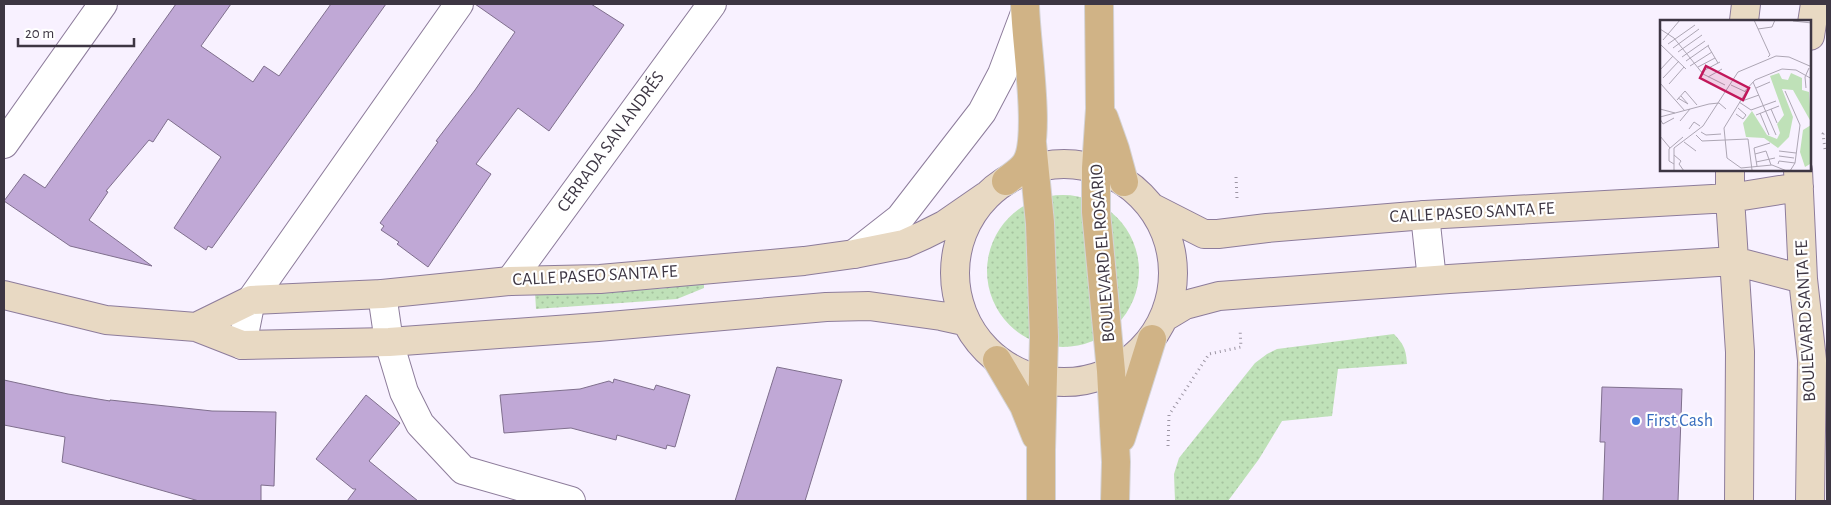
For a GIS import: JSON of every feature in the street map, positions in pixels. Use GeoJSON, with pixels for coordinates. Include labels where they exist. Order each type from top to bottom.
{"type":"FeatureCollection","features":[{"type":"Feature","properties":{"kind":"main road","name":"BOULEVARD EL ROSARIO"},"geometry":{"type":"LineString","coordinates":[[1099,4],[1100,110],[1096,168],[1096,212],[1111,371],[1116,462],[1115,501]]}},
{"type":"Feature","properties":{"kind":"main road"},"geometry":{"type":"LineString","coordinates":[[1744,20],[1746,4]]}},
{"type":"Feature","properties":{"kind":"main road"},"geometry":{"type":"LineString","coordinates":[[1811,30],[1815,4]]}},
{"type":"Feature","properties":{"kind":"main road"},"geometry":{"type":"LineString","coordinates":[[1025,8],[1029,42],[1033,143],[1040,223],[1044,338],[1040,450],[1041,501]]}},
{"type":"Feature","properties":{"kind":"main road"},"geometry":{"type":"LineString","coordinates":[[1100,110],[1115,150],[1124,182]]}},
{"type":"Feature","properties":{"kind":"main road"},"geometry":{"type":"LineString","coordinates":[[1033,143],[1065,164],[1096,168],[1124,182],[1151,207],[1169,241],[1174,280],[1121,434],[1116,462]]}},
{"type":"Feature","properties":{"kind":"main road"},"geometry":{"type":"LineString","coordinates":[[1033,143],[1026,163],[996,188],[966,223],[956,255],[955,289],[964,322],[978,342],[997,360],[1027,376],[1042,380],[1061,383],[1096,378],[1111,371],[1127,363],[1158,328],[1185,305],[1219,296],[1432,280],[1734,261],[1803,279]]}},
{"type":"Feature","properties":{"kind":"main road"},"geometry":{"type":"LineString","coordinates":[[1730,171],[1740,352],[1739,501]]}},
{"type":"Feature","properties":{"kind":"main road","name":"CALLE PASEO SANTA FE"},"geometry":{"type":"LineString","coordinates":[[1151,207],[1204,234],[1218,234],[1425,215],[1730,198],[1799,179]]}},
{"type":"Feature","properties":{"kind":"main road","name":"BOULEVARD SANTA FE"},"geometry":{"type":"LineString","coordinates":[[1799,179],[1803,279],[1812,360],[1810,501]]}},
{"type":"Feature","properties":{"kind":"main road","name":"CALLE PASEO SANTA FE"},"geometry":{"type":"LineString","coordinates":[[196,327],[251,300],[382,294],[510,280],[600,279],[804,261],[854,254],[911,241],[944,225],[996,188]]}},
{"type":"Feature","properties":{"kind":"main road"},"geometry":{"type":"LineString","coordinates":[[4,296],[106,320],[196,327],[242,345],[389,342],[626,325],[826,307],[869,306],[941,316],[964,322]]}},
{"type":"Feature","properties":{"kind":"main road"},"geometry":{"type":"LineString","coordinates":[[997,360],[1032,422],[1040,450]]}},
{"type":"Feature","properties":{"kind":"street"},"geometry":{"type":"LineString","coordinates":[[4,144],[103,4]]}},
{"type":"Feature","properties":{"kind":"street"},"geometry":{"type":"LineString","coordinates":[[242,345],[251,300],[459,4]]}},
{"type":"Feature","properties":{"kind":"street","name":"CERRADA SAN ANDRÉS"},"geometry":{"type":"LineString","coordinates":[[510,280],[712,4]]}},
{"type":"Feature","properties":{"kind":"street"},"geometry":{"type":"LineString","coordinates":[[854,254],[900,218],[982,112],[1002,74],[1025,8]]}},
{"type":"Feature","properties":{"kind":"street"},"geometry":{"type":"LineString","coordinates":[[1425,215],[1432,280]]}},
{"type":"Feature","properties":{"kind":"street"},"geometry":{"type":"LineString","coordinates":[[382,294],[389,342],[404,392],[420,424],[463,470],[571,501]]}},
{"type":"Feature","properties":{"kind":"path"},"geometry":{"type":"LineString","coordinates":[[1168,446],[1169,415],[1209,354],[1241,347]]}},
{"type":"Feature","properties":{"kind":"green space"},"geometry":{"type":"Polygon","coordinates":[[[1063,195],[1092,201],[1105,208],[1116,218],[1126,229],[1133,242],[1139,271],[1133,300],[1126,313],[1116,324],[1105,334],[1092,341],[1063,347],[1034,341],[1021,334],[1010,324],[1000,313],[993,300],[987,271],[993,242],[1000,229],[1010,218],[1021,208],[1034,201],[1063,195]]]}},
{"type":"Feature","properties":{"kind":"green space"},"geometry":{"type":"Polygon","coordinates":[[[704,283],[704,288],[677,299],[536,309],[535,292],[659,289],[704,283]]]}},
{"type":"Feature","properties":{"kind":"green space"},"geometry":{"type":"Polygon","coordinates":[[[1394,334],[1404,348],[1407,364],[1338,369],[1332,416],[1282,421],[1259,459],[1228,501],[1175,501],[1174,474],[1179,458],[1255,363],[1277,349],[1394,334]]]}},
{"type":"Feature","properties":{"kind":"building"},"geometry":{"type":"Polygon","coordinates":[[[176,4],[231,4],[201,46],[253,82],[264,66],[279,76],[331,4],[386,4],[212,248],[208,246],[206,250],[174,228],[221,157],[168,119],[153,142],[149,140],[106,191],[108,192],[89,220],[152,266],[70,246],[4,201],[24,174],[45,188],[176,4]]]}},
{"type":"Feature","properties":{"kind":"building"},"geometry":{"type":"Polygon","coordinates":[[[475,4],[591,4],[624,25],[549,131],[518,108],[476,164],[491,174],[428,267],[397,244],[399,242],[381,230],[384,226],[380,223],[438,142],[436,141],[475,90],[515,32],[475,4]]]}},
{"type":"Feature","properties":{"kind":"building"},"geometry":{"type":"Polygon","coordinates":[[[777,367],[842,380],[805,501],[735,501],[777,367]]]}},
{"type":"Feature","properties":{"kind":"building"},"geometry":{"type":"Polygon","coordinates":[[[614,379],[654,390],[656,385],[690,395],[675,447],[667,445],[666,449],[617,435],[616,440],[571,428],[504,433],[500,395],[580,389],[609,381],[613,383],[614,379]]]}},
{"type":"Feature","properties":{"kind":"building"},"geometry":{"type":"Polygon","coordinates":[[[4,380],[110,401],[212,411],[276,412],[274,486],[261,485],[261,501],[199,501],[62,462],[65,437],[4,425],[4,380]]]}},
{"type":"Feature","properties":{"kind":"building"},"geometry":{"type":"Polygon","coordinates":[[[1602,387],[1682,389],[1678,501],[1603,501],[1605,442],[1600,442],[1602,387]]]}},
{"type":"Feature","properties":{"kind":"building"},"geometry":{"type":"Polygon","coordinates":[[[366,395],[400,423],[369,461],[418,501],[347,501],[356,489],[353,489],[316,459],[366,395]]]}},
{"type":"Feature","properties":{"kind":"place","name":"First Cash"},"geometry":{"type":"Point","coordinates":[1636,421]}}]}
